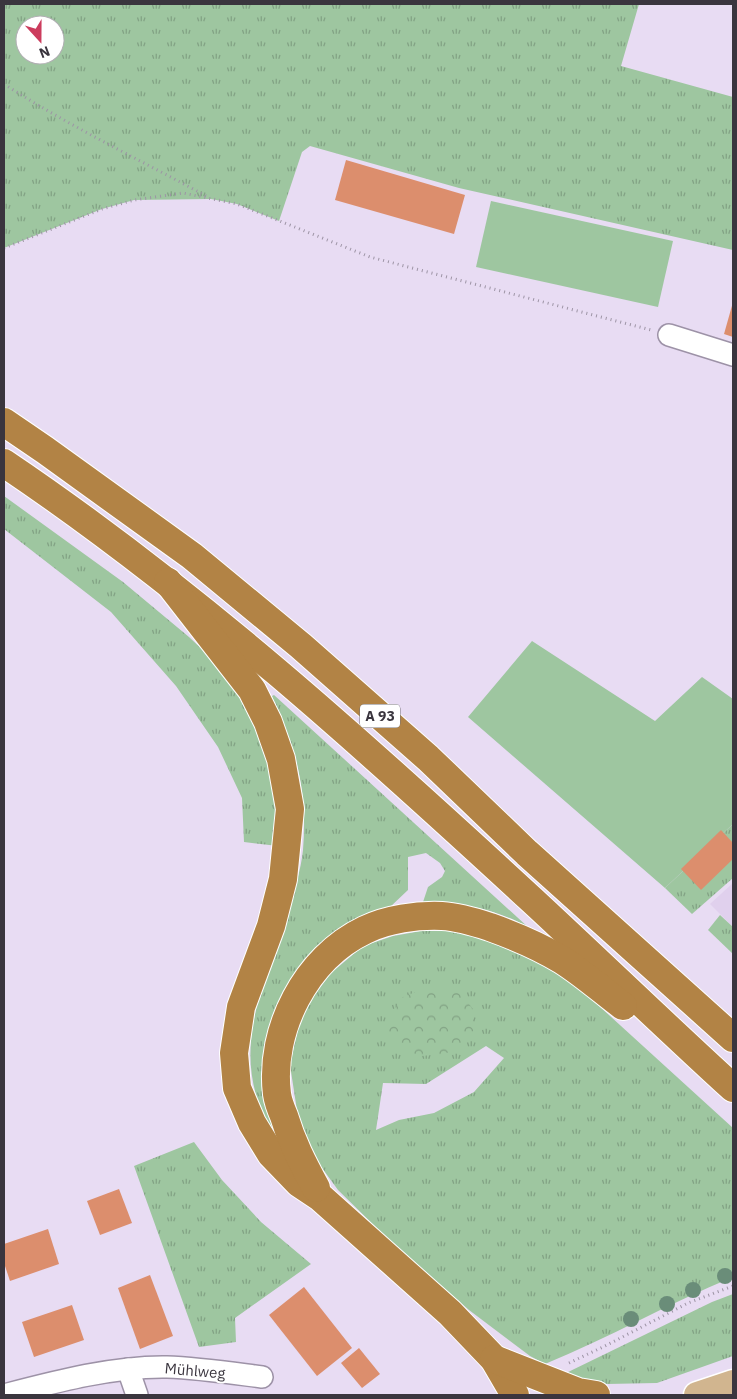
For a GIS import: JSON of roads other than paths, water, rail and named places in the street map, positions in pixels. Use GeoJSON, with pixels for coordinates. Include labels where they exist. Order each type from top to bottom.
{"type":"FeatureCollection","features":[{"type":"Feature","properties":{"kind":"highway","name":"A 93"},"geometry":{"type":"LineString","coordinates":[[4,422],[53,455],[192,556],[301,646],[428,758],[527,853],[733,1038]]}},
{"type":"Feature","properties":{"kind":"highway","name":"A 93"},"geometry":{"type":"LineString","coordinates":[[4,463],[168,582],[273,668],[532,900],[731,1085]]}},
{"type":"Feature","properties":{"kind":"highway"},"geometry":{"type":"LineString","coordinates":[[168,582],[252,690],[268,722],[280,759],[290,809],[283,879],[270,926],[241,1007],[234,1053],[237,1088],[252,1123],[271,1154],[299,1183],[320,1196],[450,1313],[494,1359],[515,1395]]}},
{"type":"Feature","properties":{"kind":"highway"},"geometry":{"type":"LineString","coordinates":[[320,1196],[292,1141],[277,1096],[276,1064],[282,1032],[302,988],[322,962],[348,940],[379,924],[412,918],[443,916],[470,920],[535,945],[564,961],[731,1085]]}},
{"type":"Feature","properties":{"kind":"highway"},"geometry":{"type":"LineString","coordinates":[[494,1359],[578,1392],[596,1395]]}},
{"type":"Feature","properties":{"kind":"main road"},"geometry":{"type":"LineString","coordinates":[[697,1395],[733,1383]]}},
{"type":"Feature","properties":{"kind":"street"},"geometry":{"type":"LineString","coordinates":[[669,335],[733,355]]}},
{"type":"Feature","properties":{"kind":"street","name":"Mühlweg"},"geometry":{"type":"LineString","coordinates":[[4,1394],[128,1369],[167,1367],[262,1377]]}},
{"type":"Feature","properties":{"kind":"street"},"geometry":{"type":"LineString","coordinates":[[128,1369],[137,1395]]}}]}
